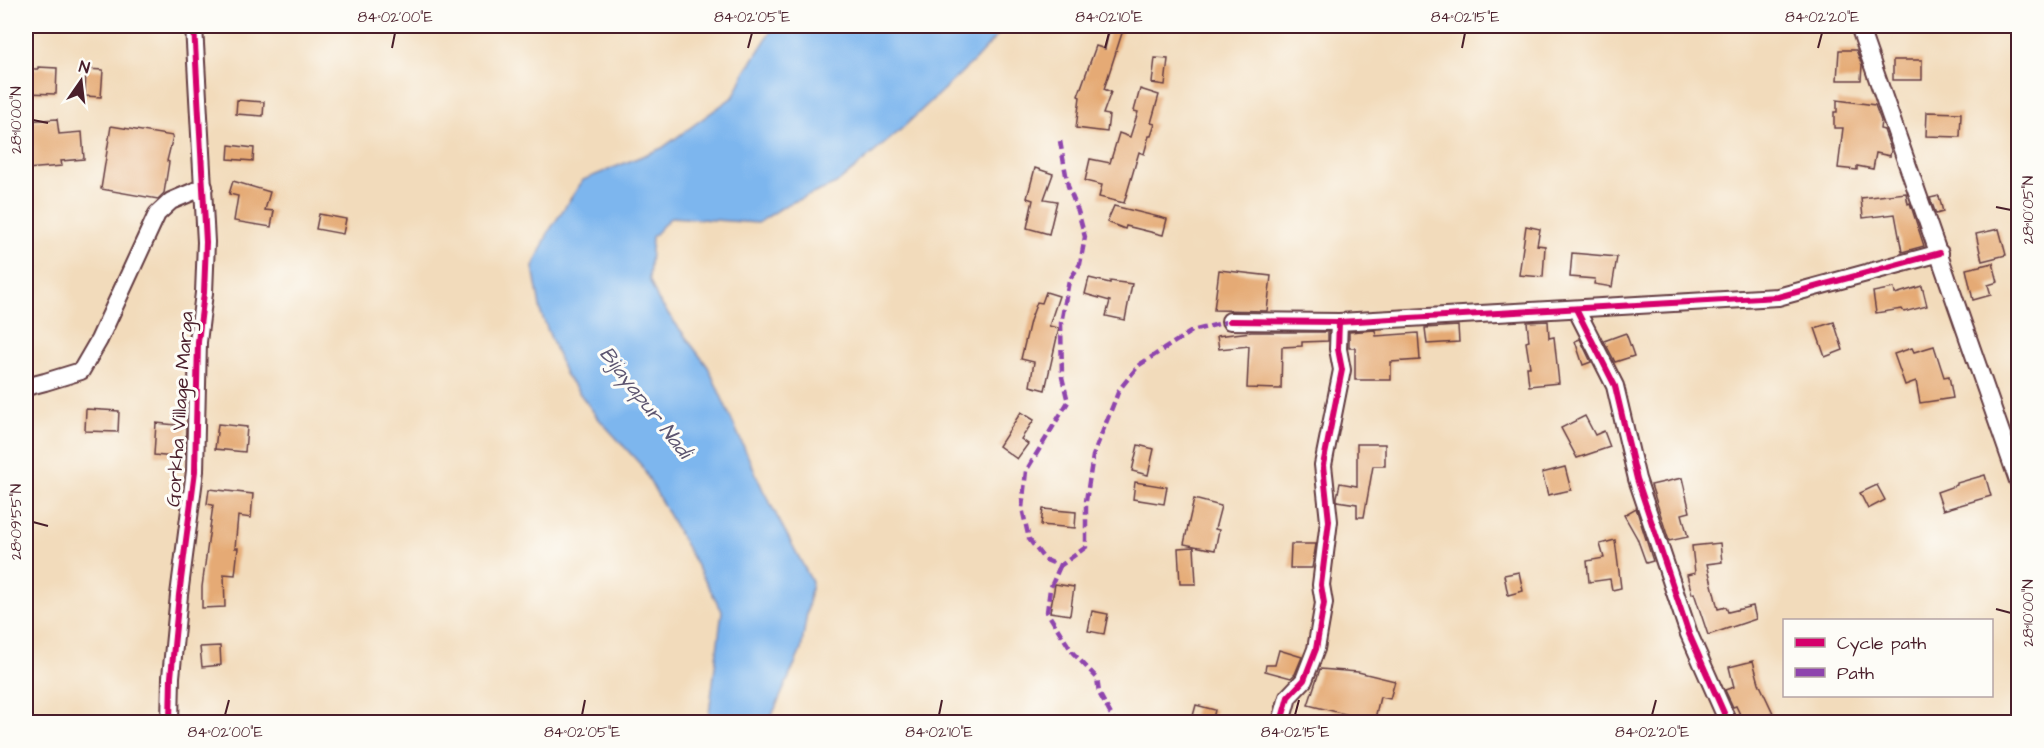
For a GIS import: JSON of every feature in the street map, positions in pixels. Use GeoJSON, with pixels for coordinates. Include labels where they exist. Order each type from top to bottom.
{"type":"FeatureCollection","features":[{"type":"Feature","properties":{"kind":"street","name":"Gorkha Village Marga"},"geometry":{"type":"LineString","coordinates":[[170,723],[171,677],[195,471],[198,342],[204,293],[206,242],[194,26]]}},
{"type":"Feature","properties":{"kind":"street"},"geometry":{"type":"LineString","coordinates":[[1859,26],[2019,481]]}},
{"type":"Feature","properties":{"kind":"street"},"geometry":{"type":"LineString","coordinates":[[26,387],[81,370],[99,340],[157,214],[171,201],[204,187]]}},
{"type":"Feature","properties":{"kind":"street"},"geometry":{"type":"LineString","coordinates":[[1230,321],[1339,322],[1778,297],[1940,253]]}},
{"type":"Feature","properties":{"kind":"street"},"geometry":{"type":"LineString","coordinates":[[1576,309],[1615,386],[1637,479],[1689,634],[1728,723]]}},
{"type":"Feature","properties":{"kind":"street"},"geometry":{"type":"LineString","coordinates":[[1281,723],[1288,697],[1304,680],[1316,649],[1324,603],[1321,585],[1329,521],[1323,465],[1342,370],[1338,349],[1339,322]]}},
{"type":"Feature","properties":{"kind":"green space"},"geometry":{"type":"Polygon","coordinates":[[[1888,26],[1995,26],[1996,29],[1888,32],[1888,26]]]}},
{"type":"Feature","properties":{"kind":"water","name":"Bijayapur Nadi"},"geometry":{"type":"Polygon","coordinates":[[[777,26],[1006,26],[975,60],[896,134],[836,184],[786,205],[758,223],[671,217],[652,237],[649,279],[658,300],[708,367],[763,490],[812,582],[801,650],[769,722],[708,722],[722,611],[641,465],[598,418],[565,374],[541,313],[533,267],[549,231],[583,180],[662,148],[734,96],[745,72],[773,28],[777,26]]]}},
{"type":"Feature","properties":{"kind":"building"},"geometry":{"type":"Polygon","coordinates":[[[1110,27],[1123,30],[1104,89],[1111,92],[1103,114],[1109,115],[1107,132],[1076,128],[1080,97],[1078,96],[1096,46],[1105,49],[1110,27]]]}},
{"type":"Feature","properties":{"kind":"building"},"geometry":{"type":"Polygon","coordinates":[[[1839,50],[1856,50],[1862,65],[1861,80],[1837,80],[1839,50]]]}},
{"type":"Feature","properties":{"kind":"building"},"geometry":{"type":"Polygon","coordinates":[[[1155,58],[1168,59],[1165,85],[1152,83],[1155,58]]]}},
{"type":"Feature","properties":{"kind":"building"},"geometry":{"type":"Polygon","coordinates":[[[1893,60],[1922,60],[1922,80],[1893,80],[1893,60]]]}},
{"type":"Feature","properties":{"kind":"building"},"geometry":{"type":"Polygon","coordinates":[[[38,67],[57,68],[56,94],[26,93],[26,69],[38,69],[38,67]]]}},
{"type":"Feature","properties":{"kind":"building"},"geometry":{"type":"Polygon","coordinates":[[[86,69],[103,70],[101,97],[85,96],[86,69]]]}},
{"type":"Feature","properties":{"kind":"building"},"geometry":{"type":"Polygon","coordinates":[[[1140,89],[1159,95],[1151,123],[1155,124],[1151,136],[1149,136],[1144,154],[1139,152],[1124,203],[1099,197],[1102,185],[1085,181],[1090,159],[1110,163],[1119,133],[1130,137],[1138,112],[1134,111],[1140,89]]]}},
{"type":"Feature","properties":{"kind":"building"},"geometry":{"type":"Polygon","coordinates":[[[237,100],[264,102],[263,116],[236,114],[237,100]]]}},
{"type":"Feature","properties":{"kind":"building"},"geometry":{"type":"Polygon","coordinates":[[[1837,100],[1875,105],[1881,121],[1880,129],[1884,130],[1891,150],[1890,156],[1876,153],[1873,169],[1857,166],[1857,170],[1838,168],[1843,128],[1834,128],[1837,100]]]}},
{"type":"Feature","properties":{"kind":"building"},"geometry":{"type":"Polygon","coordinates":[[[1927,112],[1961,113],[1960,137],[1926,136],[1927,112]]]}},
{"type":"Feature","properties":{"kind":"building"},"geometry":{"type":"Polygon","coordinates":[[[57,119],[59,134],[82,132],[84,159],[61,161],[62,166],[26,169],[26,121],[57,119]]]}},
{"type":"Feature","properties":{"kind":"building"},"geometry":{"type":"Polygon","coordinates":[[[111,126],[173,136],[167,161],[169,162],[164,193],[158,199],[101,189],[111,126]]]}},
{"type":"Feature","properties":{"kind":"building"},"geometry":{"type":"Polygon","coordinates":[[[229,145],[254,148],[253,161],[228,159],[229,145]]]}},
{"type":"Feature","properties":{"kind":"building"},"geometry":{"type":"Polygon","coordinates":[[[1035,168],[1053,174],[1044,199],[1057,201],[1049,234],[1027,228],[1033,200],[1027,198],[1035,168]]]}},
{"type":"Feature","properties":{"kind":"building"},"geometry":{"type":"Polygon","coordinates":[[[233,181],[270,192],[265,210],[274,211],[271,227],[234,221],[238,196],[229,194],[233,181]]]}},
{"type":"Feature","properties":{"kind":"building"},"geometry":{"type":"Polygon","coordinates":[[[1906,193],[1924,246],[1902,252],[1895,214],[1863,218],[1861,198],[1906,193]]]}},
{"type":"Feature","properties":{"kind":"building"},"geometry":{"type":"Polygon","coordinates":[[[1939,196],[1943,212],[1936,214],[1930,198],[1939,196]]]}},
{"type":"Feature","properties":{"kind":"building"},"geometry":{"type":"Polygon","coordinates":[[[1114,206],[1167,219],[1163,235],[1126,226],[1125,229],[1107,222],[1114,206]]]}},
{"type":"Feature","properties":{"kind":"building"},"geometry":{"type":"Polygon","coordinates":[[[319,214],[346,219],[343,234],[316,229],[319,214]]]}},
{"type":"Feature","properties":{"kind":"building"},"geometry":{"type":"Polygon","coordinates":[[[1526,226],[1540,229],[1537,245],[1545,246],[1543,277],[1519,275],[1526,226]]]}},
{"type":"Feature","properties":{"kind":"building"},"geometry":{"type":"Polygon","coordinates":[[[1999,229],[2006,255],[1982,261],[1976,234],[1999,229]]]}},
{"type":"Feature","properties":{"kind":"building"},"geometry":{"type":"Polygon","coordinates":[[[1572,253],[1617,257],[1612,287],[1594,284],[1595,279],[1570,277],[1572,253]]]}},
{"type":"Feature","properties":{"kind":"building"},"geometry":{"type":"Polygon","coordinates":[[[1993,263],[1998,282],[1988,285],[1991,295],[1973,300],[1966,269],[1993,263]]]}},
{"type":"Feature","properties":{"kind":"building"},"geometry":{"type":"Polygon","coordinates":[[[1219,270],[1271,276],[1267,311],[1214,310],[1219,270]]]}},
{"type":"Feature","properties":{"kind":"building"},"geometry":{"type":"Polygon","coordinates":[[[1089,278],[1110,283],[1110,281],[1132,284],[1125,320],[1106,316],[1110,301],[1085,294],[1089,278]]]}},
{"type":"Feature","properties":{"kind":"building"},"geometry":{"type":"Polygon","coordinates":[[[1922,286],[1927,306],[1904,312],[1902,309],[1876,313],[1873,292],[1894,288],[1895,294],[1922,286]]]}},
{"type":"Feature","properties":{"kind":"building"},"geometry":{"type":"Polygon","coordinates":[[[1046,292],[1059,296],[1049,326],[1059,328],[1045,390],[1030,386],[1034,362],[1021,359],[1037,302],[1042,303],[1046,292]]]}},
{"type":"Feature","properties":{"kind":"building"},"geometry":{"type":"Polygon","coordinates":[[[1548,321],[1549,338],[1554,337],[1559,383],[1529,386],[1527,322],[1548,321]]]}},
{"type":"Feature","properties":{"kind":"building"},"geometry":{"type":"Polygon","coordinates":[[[1834,322],[1843,350],[1825,357],[1815,328],[1834,322]]]}},
{"type":"Feature","properties":{"kind":"building"},"geometry":{"type":"Polygon","coordinates":[[[1458,326],[1459,342],[1427,344],[1425,328],[1458,326]]]}},
{"type":"Feature","properties":{"kind":"building"},"geometry":{"type":"Polygon","coordinates":[[[1375,330],[1376,336],[1418,333],[1420,360],[1391,362],[1391,380],[1355,380],[1355,348],[1349,348],[1349,332],[1375,330]]]}},
{"type":"Feature","properties":{"kind":"building"},"geometry":{"type":"Polygon","coordinates":[[[1251,332],[1328,332],[1328,341],[1302,342],[1302,346],[1282,347],[1281,389],[1247,388],[1249,346],[1219,349],[1217,336],[1251,332]]]}},
{"type":"Feature","properties":{"kind":"building"},"geometry":{"type":"Polygon","coordinates":[[[1626,333],[1634,356],[1615,362],[1604,341],[1626,333]]]}},
{"type":"Feature","properties":{"kind":"building"},"geometry":{"type":"Polygon","coordinates":[[[1580,339],[1591,362],[1583,365],[1575,341],[1580,339]]]}},
{"type":"Feature","properties":{"kind":"building"},"geometry":{"type":"Polygon","coordinates":[[[1934,346],[1944,377],[1949,376],[1953,398],[1920,403],[1916,381],[1905,385],[1894,354],[1912,348],[1914,352],[1934,346]]]}},
{"type":"Feature","properties":{"kind":"building"},"geometry":{"type":"Polygon","coordinates":[[[86,409],[119,411],[118,432],[85,431],[86,409]]]}},
{"type":"Feature","properties":{"kind":"building"},"geometry":{"type":"Polygon","coordinates":[[[1021,412],[1034,420],[1021,439],[1028,444],[1017,459],[999,446],[1021,412]]]}},
{"type":"Feature","properties":{"kind":"building"},"geometry":{"type":"Polygon","coordinates":[[[1585,416],[1595,435],[1604,431],[1610,447],[1577,458],[1561,428],[1585,416]]]}},
{"type":"Feature","properties":{"kind":"building"},"geometry":{"type":"Polygon","coordinates":[[[156,423],[186,426],[185,458],[154,455],[156,423]]]}},
{"type":"Feature","properties":{"kind":"building"},"geometry":{"type":"Polygon","coordinates":[[[218,424],[247,427],[245,452],[215,449],[218,424]]]}},
{"type":"Feature","properties":{"kind":"building"},"geometry":{"type":"Polygon","coordinates":[[[1357,444],[1385,444],[1385,466],[1373,466],[1364,517],[1357,517],[1357,504],[1337,501],[1340,483],[1357,486],[1357,444]]]}},
{"type":"Feature","properties":{"kind":"building"},"geometry":{"type":"Polygon","coordinates":[[[1138,445],[1154,449],[1148,475],[1132,471],[1138,445]]]}},
{"type":"Feature","properties":{"kind":"building"},"geometry":{"type":"Polygon","coordinates":[[[1565,467],[1571,490],[1548,495],[1542,473],[1565,467]]]}},
{"type":"Feature","properties":{"kind":"building"},"geometry":{"type":"Polygon","coordinates":[[[1985,475],[1991,496],[1943,510],[1937,492],[1957,485],[1957,483],[1985,475]]]}},
{"type":"Feature","properties":{"kind":"building"},"geometry":{"type":"Polygon","coordinates":[[[1682,478],[1690,512],[1682,514],[1688,537],[1669,541],[1651,485],[1682,478]]]}},
{"type":"Feature","properties":{"kind":"building"},"geometry":{"type":"Polygon","coordinates":[[[1135,482],[1167,487],[1164,504],[1133,499],[1135,482]]]}},
{"type":"Feature","properties":{"kind":"building"},"geometry":{"type":"Polygon","coordinates":[[[1877,485],[1885,500],[1868,509],[1860,493],[1877,485]]]}},
{"type":"Feature","properties":{"kind":"building"},"geometry":{"type":"Polygon","coordinates":[[[209,489],[253,494],[251,518],[238,516],[235,575],[224,574],[225,607],[202,608],[202,587],[213,505],[207,504],[209,489]]]}},
{"type":"Feature","properties":{"kind":"building"},"geometry":{"type":"Polygon","coordinates":[[[1194,499],[1221,506],[1215,529],[1219,530],[1215,550],[1184,544],[1194,499]]]}},
{"type":"Feature","properties":{"kind":"building"},"geometry":{"type":"Polygon","coordinates":[[[1636,508],[1653,561],[1646,563],[1637,538],[1624,515],[1636,508]]]}},
{"type":"Feature","properties":{"kind":"building"},"geometry":{"type":"Polygon","coordinates":[[[1043,509],[1076,512],[1075,528],[1041,525],[1043,509]]]}},
{"type":"Feature","properties":{"kind":"building"},"geometry":{"type":"Polygon","coordinates":[[[1615,540],[1621,588],[1612,590],[1610,579],[1589,582],[1587,561],[1604,558],[1600,544],[1615,540]]]}},
{"type":"Feature","properties":{"kind":"building"},"geometry":{"type":"Polygon","coordinates":[[[1720,543],[1722,562],[1707,564],[1718,609],[1726,607],[1728,612],[1753,606],[1756,619],[1708,635],[1687,575],[1695,573],[1692,546],[1720,543]]]}},
{"type":"Feature","properties":{"kind":"building"},"geometry":{"type":"Polygon","coordinates":[[[1291,544],[1316,544],[1312,568],[1290,568],[1291,544]]]}},
{"type":"Feature","properties":{"kind":"building"},"geometry":{"type":"Polygon","coordinates":[[[1194,547],[1196,584],[1180,584],[1178,548],[1194,547]]]}},
{"type":"Feature","properties":{"kind":"building"},"geometry":{"type":"Polygon","coordinates":[[[1519,572],[1523,591],[1508,595],[1504,575],[1519,572]]]}},
{"type":"Feature","properties":{"kind":"building"},"geometry":{"type":"Polygon","coordinates":[[[1055,584],[1074,587],[1070,615],[1050,612],[1055,584]]]}},
{"type":"Feature","properties":{"kind":"building"},"geometry":{"type":"Polygon","coordinates":[[[1092,611],[1108,614],[1104,634],[1088,631],[1092,611]]]}},
{"type":"Feature","properties":{"kind":"building"},"geometry":{"type":"Polygon","coordinates":[[[220,646],[221,665],[202,667],[200,647],[220,646]]]}},
{"type":"Feature","properties":{"kind":"building"},"geometry":{"type":"Polygon","coordinates":[[[1279,650],[1302,657],[1291,678],[1265,671],[1266,665],[1275,665],[1279,650]]]}},
{"type":"Feature","properties":{"kind":"building"},"geometry":{"type":"Polygon","coordinates":[[[1753,661],[1759,683],[1773,713],[1752,723],[1744,723],[1725,690],[1734,687],[1729,667],[1753,661]]]}},
{"type":"Feature","properties":{"kind":"building"},"geometry":{"type":"Polygon","coordinates":[[[1320,669],[1358,672],[1395,681],[1390,699],[1380,697],[1374,723],[1348,721],[1349,715],[1308,705],[1320,669]]]}},
{"type":"Feature","properties":{"kind":"building"},"geometry":{"type":"Polygon","coordinates":[[[1196,705],[1215,710],[1212,723],[1191,723],[1196,705]]]}},
{"type":"Feature","properties":{"kind":"marked path"},"geometry":{"type":"LineString","coordinates":[[1060,141],[1068,186],[1085,237],[1080,264],[1069,281],[1061,323],[1062,377],[1068,402],[1026,471],[1022,508],[1029,539],[1044,559],[1060,566],[1086,547],[1086,501],[1093,456],[1119,390],[1139,365],[1192,331],[1230,321]]}},
{"type":"Feature","properties":{"kind":"marked path"},"geometry":{"type":"LineString","coordinates":[[1060,566],[1050,589],[1047,612],[1073,653],[1097,678],[1099,693],[1115,722]]}},
{"type":"Feature","properties":{"kind":"cycle path"},"geometry":{"type":"LineString","coordinates":[[170,722],[171,677],[179,595],[195,471],[198,342],[204,293],[206,242],[194,26]]}},
{"type":"Feature","properties":{"kind":"cycle path"},"geometry":{"type":"LineString","coordinates":[[1230,321],[1339,322],[1778,297],[1940,253]]}},
{"type":"Feature","properties":{"kind":"cycle path"},"geometry":{"type":"LineString","coordinates":[[1576,309],[1615,386],[1637,479],[1689,634],[1728,722]]}},
{"type":"Feature","properties":{"kind":"cycle path"},"geometry":{"type":"LineString","coordinates":[[1281,722],[1288,697],[1304,680],[1316,649],[1324,603],[1321,585],[1329,521],[1323,465],[1342,370],[1338,349],[1339,322]]}}]}
